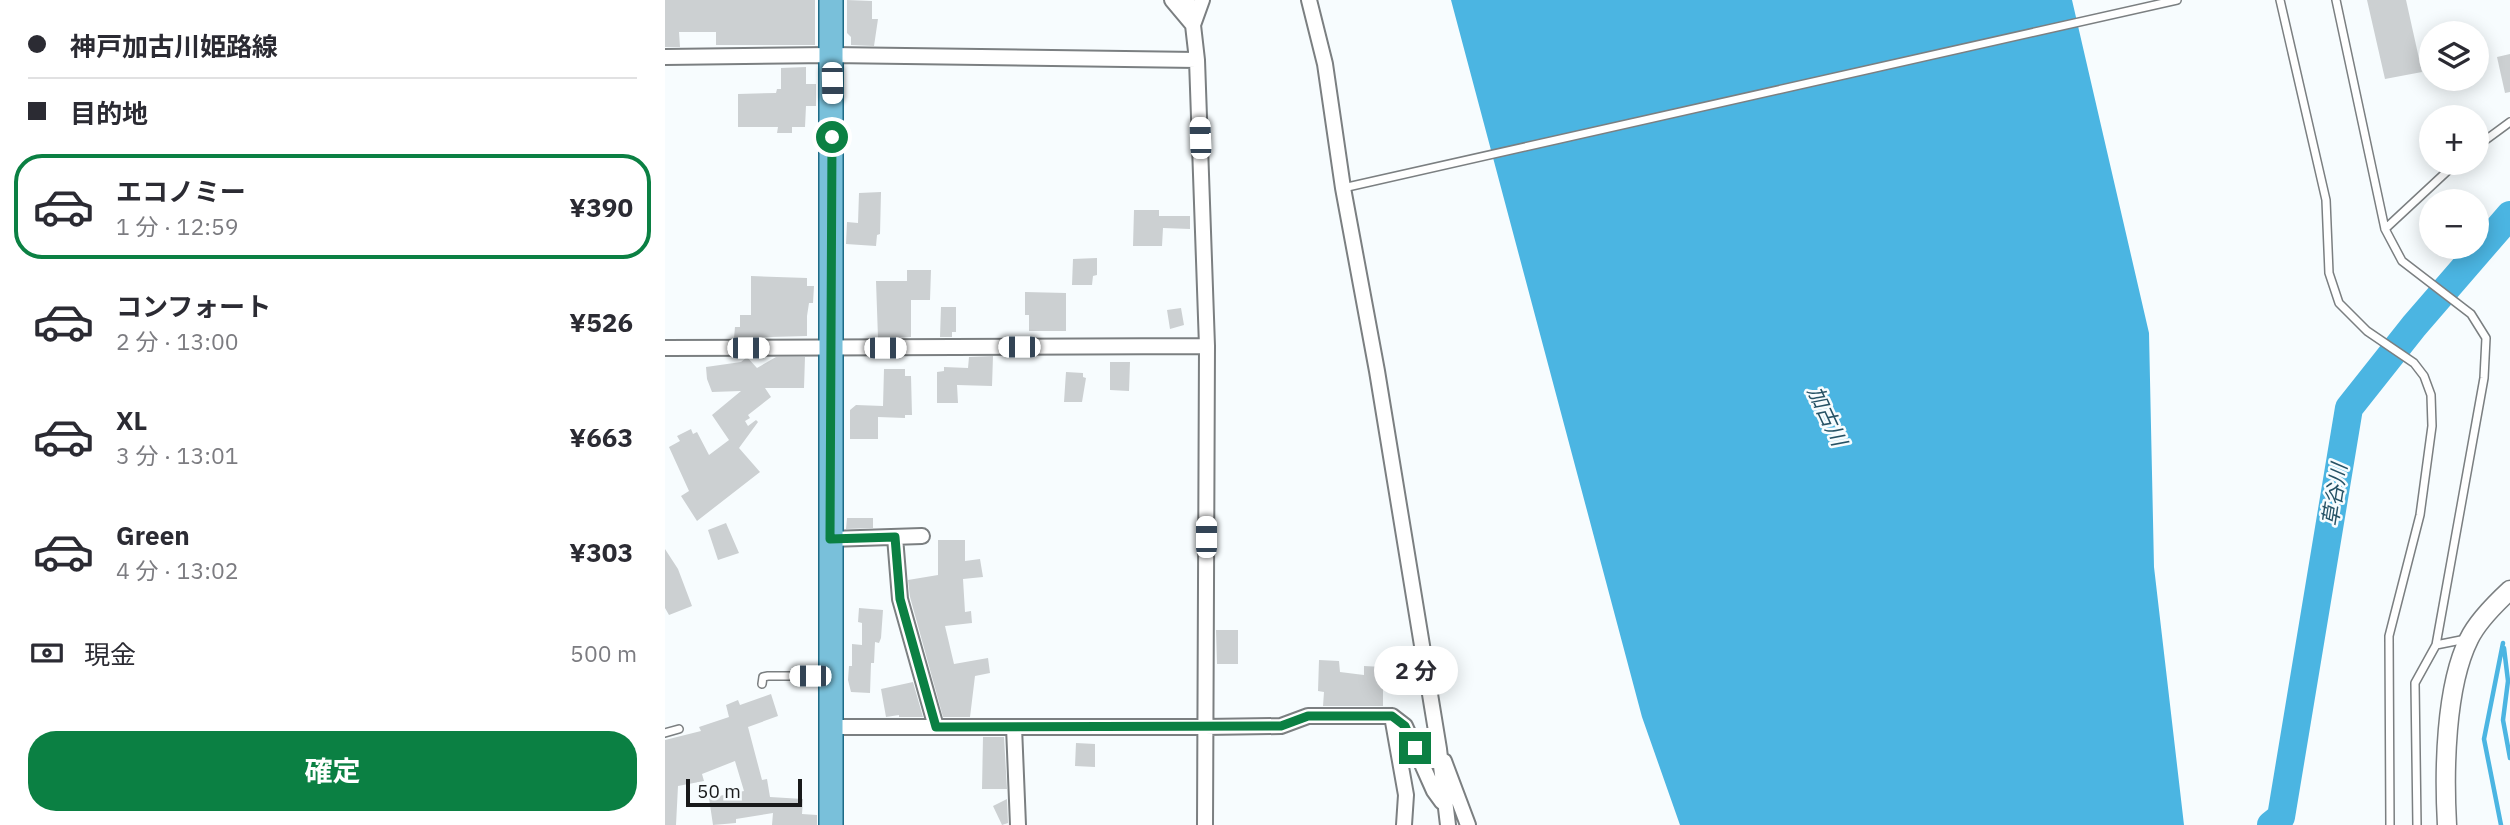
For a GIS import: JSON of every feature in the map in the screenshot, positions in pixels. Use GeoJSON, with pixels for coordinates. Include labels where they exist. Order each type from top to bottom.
{"type":"FeatureCollection","features":[{"type":"Feature","properties":{"kind":"main road"},"geometry":{"type":"LineString","coordinates":[[831,0],[831,825]]}},
{"type":"Feature","properties":{"kind":"street"},"geometry":{"type":"LineString","coordinates":[[1172,0],[1193,25]]}},
{"type":"Feature","properties":{"kind":"street"},"geometry":{"type":"LineString","coordinates":[[1187,0],[1197,60],[1207,346],[1205,825]]}},
{"type":"Feature","properties":{"kind":"street"},"geometry":{"type":"LineString","coordinates":[[1193,25],[1202,0]]}},
{"type":"Feature","properties":{"kind":"street"},"geometry":{"type":"LineString","coordinates":[[1309,0],[1325,64],[1343,188],[1377,371],[1439,750],[1448,825]]}},
{"type":"Feature","properties":{"kind":"street"},"geometry":{"type":"LineString","coordinates":[[665,57],[831,55],[1197,60]]}},
{"type":"Feature","properties":{"kind":"street"},"geometry":{"type":"LineString","coordinates":[[665,348],[1207,346]]}},
{"type":"Feature","properties":{"kind":"street"},"geometry":{"type":"LineString","coordinates":[[830,539],[922,536]]}},
{"type":"Feature","properties":{"kind":"street"},"geometry":{"type":"LineString","coordinates":[[895,537],[900,599],[936,727]]}},
{"type":"Feature","properties":{"kind":"street"},"geometry":{"type":"LineString","coordinates":[[2447,825],[2448,733],[2456,677],[2469,639],[2510,590]]}},
{"type":"Feature","properties":{"kind":"street"},"geometry":{"type":"LineString","coordinates":[[831,727],[1281,726],[1308,716],[1392,716],[1405,726],[1434,791],[1445,806]]}},
{"type":"Feature","properties":{"kind":"street"},"geometry":{"type":"LineString","coordinates":[[1392,716],[1406,795],[1404,825]]}},
{"type":"Feature","properties":{"kind":"street"},"geometry":{"type":"LineString","coordinates":[[1014,727],[1018,825]]}},
{"type":"Feature","properties":{"kind":"street"},"geometry":{"type":"LineString","coordinates":[[1439,750],[1468,825]]}},
{"type":"Feature","properties":{"kind":"lane"},"geometry":{"type":"LineString","coordinates":[[1343,188],[2176,0]]}},
{"type":"Feature","properties":{"kind":"lane"},"geometry":{"type":"LineString","coordinates":[[2280,0],[2326,200],[2329,273],[2339,303],[2367,331],[2414,363],[2424,376],[2431,395],[2432,426],[2420,515],[2389,636],[2390,825]]}},
{"type":"Feature","properties":{"kind":"lane"},"geometry":{"type":"LineString","coordinates":[[2336,0],[2385,229],[2402,261],[2471,314],[2486,338],[2484,377],[2436,645],[2415,683],[2417,825]]}},
{"type":"Feature","properties":{"kind":"lane"},"geometry":{"type":"LineString","coordinates":[[2489,137],[2510,122]]}},
{"type":"Feature","properties":{"kind":"lane"},"geometry":{"type":"LineString","coordinates":[[2385,229],[2443,175]]}},
{"type":"Feature","properties":{"kind":"lane"},"geometry":{"type":"LineString","coordinates":[[2436,645],[2469,639]]}},
{"type":"Feature","properties":{"kind":"lane"},"geometry":{"type":"LineString","coordinates":[[762,684],[763,677],[768,676],[831,676]]}},
{"type":"Feature","properties":{"kind":"lane"},"geometry":{"type":"LineString","coordinates":[[665,733],[679,729]]}},
{"type":"Feature","properties":{"kind":"water","name":"加古川"},"geometry":{"type":"Polygon","coordinates":[[[1451,0],[2072,0],[2149,333],[2154,567],[2184,825],[1680,825],[1642,717],[1451,0]]]}},
{"type":"Feature","properties":{"kind":"building"},"geometry":{"type":"Polygon","coordinates":[[[665,0],[815,0],[815,45],[716,45],[716,32],[679,32],[680,47],[665,47],[665,0]]]}},
{"type":"Feature","properties":{"kind":"building"},"geometry":{"type":"Polygon","coordinates":[[[847,0],[872,1],[872,19],[878,19],[874,46],[851,45],[851,37],[847,33],[847,0]]]}},
{"type":"Feature","properties":{"kind":"building"},"geometry":{"type":"Polygon","coordinates":[[[2367,0],[2406,0],[2419,58],[2419,73],[2385,79],[2367,0]]]}},
{"type":"Feature","properties":{"kind":"building"},"geometry":{"type":"Polygon","coordinates":[[[2510,54],[2510,92],[2505,93],[2497,57],[2510,54]]]}},
{"type":"Feature","properties":{"kind":"building"},"geometry":{"type":"Polygon","coordinates":[[[806,67],[806,84],[816,84],[816,106],[806,106],[805,127],[792,127],[792,133],[777,133],[778,127],[738,127],[738,94],[776,93],[777,89],[781,89],[781,68],[806,67]]]}},
{"type":"Feature","properties":{"kind":"building"},"geometry":{"type":"Polygon","coordinates":[[[881,192],[880,234],[877,235],[876,246],[846,244],[847,222],[858,223],[859,193],[881,192]]]}},
{"type":"Feature","properties":{"kind":"building"},"geometry":{"type":"Polygon","coordinates":[[[1134,210],[1159,210],[1159,216],[1190,216],[1190,229],[1163,228],[1162,246],[1133,246],[1134,210]]]}},
{"type":"Feature","properties":{"kind":"building"},"geometry":{"type":"Polygon","coordinates":[[[1097,258],[1097,275],[1093,276],[1092,285],[1072,285],[1073,259],[1097,258]]]}},
{"type":"Feature","properties":{"kind":"building"},"geometry":{"type":"Polygon","coordinates":[[[907,270],[931,270],[930,300],[911,300],[911,337],[878,338],[876,281],[907,281],[907,270]]]}},
{"type":"Feature","properties":{"kind":"building"},"geometry":{"type":"Polygon","coordinates":[[[751,276],[807,278],[807,286],[814,286],[813,303],[809,303],[807,316],[807,336],[734,338],[735,327],[740,327],[740,315],[751,315],[751,276]]]}},
{"type":"Feature","properties":{"kind":"building"},"geometry":{"type":"Polygon","coordinates":[[[1025,292],[1066,293],[1066,331],[1029,331],[1029,315],[1025,315],[1025,292]]]}},
{"type":"Feature","properties":{"kind":"building"},"geometry":{"type":"Polygon","coordinates":[[[941,307],[956,307],[956,332],[952,332],[952,337],[940,337],[941,307]]]}},
{"type":"Feature","properties":{"kind":"building"},"geometry":{"type":"Polygon","coordinates":[[[1181,308],[1184,325],[1170,329],[1167,310],[1181,308]]]}},
{"type":"Feature","properties":{"kind":"building"},"geometry":{"type":"Polygon","coordinates":[[[993,356],[992,386],[957,385],[958,403],[937,403],[937,372],[944,371],[944,367],[968,368],[969,357],[993,356]]]}},
{"type":"Feature","properties":{"kind":"building"},"geometry":{"type":"Polygon","coordinates":[[[747,357],[757,368],[776,357],[805,357],[804,388],[765,388],[771,397],[748,415],[750,418],[745,421],[748,426],[756,420],[758,422],[739,448],[760,472],[697,521],[681,496],[689,491],[669,447],[680,441],[677,436],[691,429],[693,434],[697,432],[709,455],[729,440],[712,415],[741,391],[712,392],[706,367],[741,362],[747,357]]]}},
{"type":"Feature","properties":{"kind":"building"},"geometry":{"type":"Polygon","coordinates":[[[1110,362],[1130,362],[1129,391],[1110,390],[1110,362]]]}},
{"type":"Feature","properties":{"kind":"building"},"geometry":{"type":"Polygon","coordinates":[[[884,369],[905,369],[905,376],[911,376],[912,415],[905,415],[905,418],[878,417],[878,439],[850,439],[850,410],[856,405],[883,406],[884,369]]]}},
{"type":"Feature","properties":{"kind":"building"},"geometry":{"type":"Polygon","coordinates":[[[1066,372],[1083,373],[1086,378],[1082,402],[1064,402],[1066,372]]]}},
{"type":"Feature","properties":{"kind":"building"},"geometry":{"type":"Polygon","coordinates":[[[847,518],[873,518],[873,528],[846,529],[847,518]]]}},
{"type":"Feature","properties":{"kind":"building"},"geometry":{"type":"Polygon","coordinates":[[[726,523],[739,553],[718,560],[708,530],[726,523]]]}},
{"type":"Feature","properties":{"kind":"building"},"geometry":{"type":"Polygon","coordinates":[[[938,540],[965,540],[965,561],[980,559],[983,577],[963,579],[965,612],[971,611],[972,623],[945,626],[954,664],[988,658],[990,673],[975,676],[970,717],[943,717],[910,597],[908,580],[938,575],[938,540]]]}},
{"type":"Feature","properties":{"kind":"building"},"geometry":{"type":"Polygon","coordinates":[[[665,549],[678,569],[692,606],[669,615],[665,608],[665,549]]]}},
{"type":"Feature","properties":{"kind":"building"},"geometry":{"type":"Polygon","coordinates":[[[859,608],[883,610],[881,638],[879,643],[875,642],[874,663],[871,663],[870,693],[851,692],[848,680],[849,666],[852,666],[852,644],[862,645],[862,623],[858,622],[859,608]]]}},
{"type":"Feature","properties":{"kind":"building"},"geometry":{"type":"Polygon","coordinates":[[[1216,630],[1238,630],[1238,664],[1217,664],[1216,630]]]}},
{"type":"Feature","properties":{"kind":"building"},"geometry":{"type":"Polygon","coordinates":[[[1319,660],[1339,661],[1340,672],[1364,675],[1364,666],[1383,667],[1383,706],[1323,706],[1324,692],[1318,691],[1319,660]]]}},
{"type":"Feature","properties":{"kind":"building"},"geometry":{"type":"Polygon","coordinates":[[[913,682],[923,717],[886,717],[881,689],[913,682]]]}},
{"type":"Feature","properties":{"kind":"building"},"geometry":{"type":"Polygon","coordinates":[[[771,694],[778,716],[748,727],[762,780],[767,779],[770,797],[803,799],[802,814],[817,815],[817,825],[772,825],[773,813],[736,819],[736,823],[713,825],[709,798],[744,791],[735,761],[702,774],[704,781],[678,786],[676,825],[665,825],[665,740],[701,731],[699,727],[729,717],[726,705],[738,700],[740,705],[771,694]]]}},
{"type":"Feature","properties":{"kind":"building"},"geometry":{"type":"Polygon","coordinates":[[[983,737],[1004,737],[1007,789],[982,789],[983,737]]]}},
{"type":"Feature","properties":{"kind":"building"},"geometry":{"type":"Polygon","coordinates":[[[1076,743],[1095,744],[1095,767],[1075,766],[1076,743]]]}},
{"type":"Feature","properties":{"kind":"building"},"geometry":{"type":"Polygon","coordinates":[[[1007,799],[1008,823],[1002,825],[993,806],[1007,799]]]}},
{"type":"Feature","properties":{"kind":"waterway","name":"草谷川"},"geometry":{"type":"LineString","coordinates":[[2271,825],[2281,817],[2349,408],[2414,326],[2510,215]]}},
{"type":"Feature","properties":{"kind":"waterway"},"geometry":{"type":"LineString","coordinates":[[2501,825],[2484,739],[2503,643]]}},
{"type":"Feature","properties":{"kind":"waterway"},"geometry":{"type":"LineString","coordinates":[[2504,648],[2508,681],[2503,720],[2510,758]]}},
{"type":"Feature","properties":{"kind":"route"},"geometry":{"type":"LineString","coordinates":[[832,137],[830,539],[895,537],[900,599],[936,727],[1281,726],[1308,716],[1392,716],[1405,726],[1415,748]]}}]}
